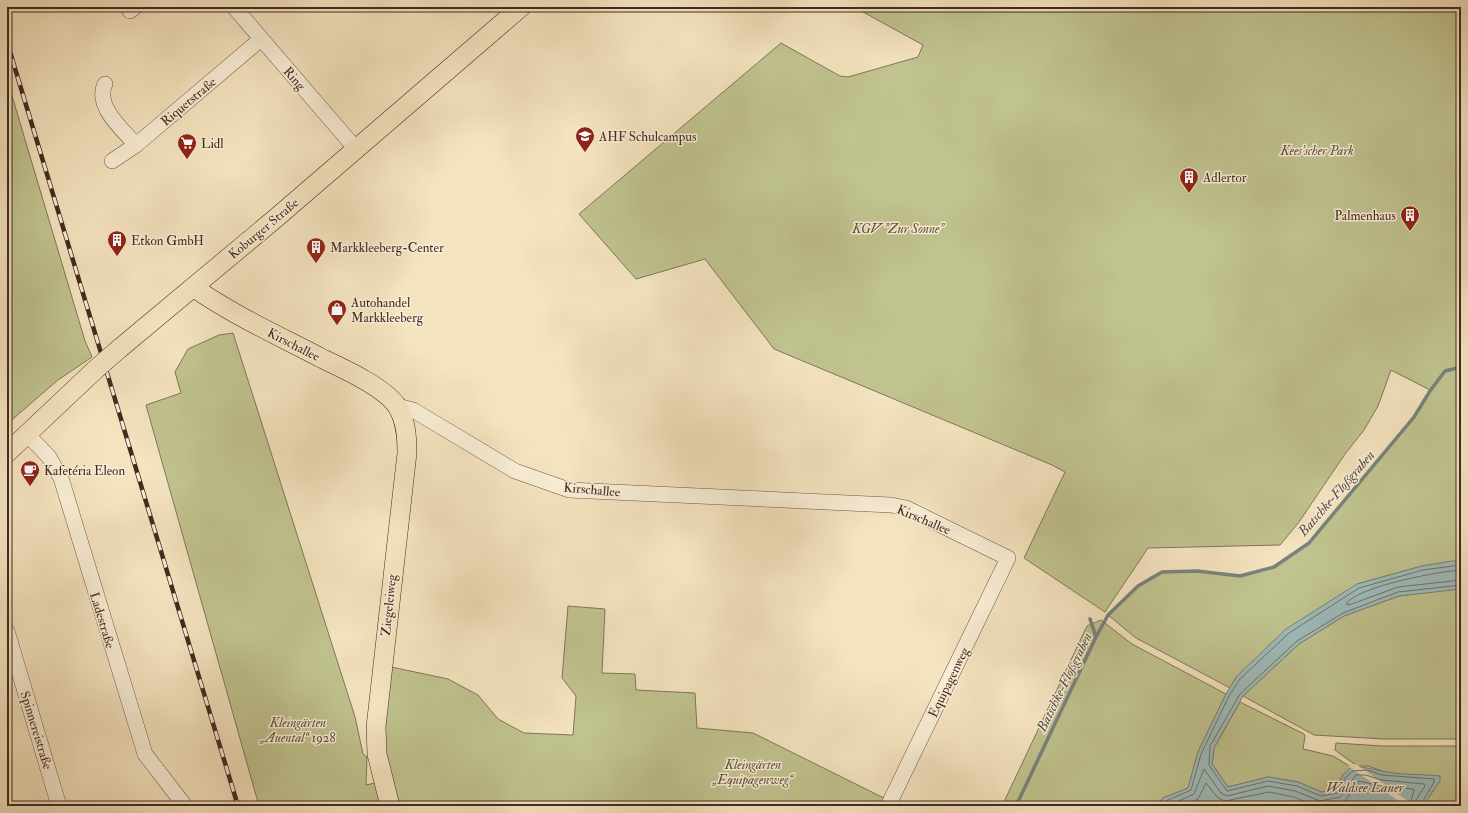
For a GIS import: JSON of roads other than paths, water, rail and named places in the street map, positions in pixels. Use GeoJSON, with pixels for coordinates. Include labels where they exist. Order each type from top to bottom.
{"type":"FeatureCollection","features":[{"type":"Feature","properties":{"kind":"main road","name":"Koburger Straße"},"geometry":{"type":"LineString","coordinates":[[7,453],[26,433],[119,349],[276,218],[521,7]]}},
{"type":"Feature","properties":{"kind":"main road","name":"Kirschallee"},"geometry":{"type":"LineString","coordinates":[[193,287],[219,305],[356,375],[384,394],[397,406]]}},
{"type":"Feature","properties":{"kind":"main road","name":"Ziegeleiweg"},"geometry":{"type":"LineString","coordinates":[[390,806],[377,754],[376,727],[407,453],[405,423],[397,406]]}},
{"type":"Feature","properties":{"kind":"street","name":"Ring"},"geometry":{"type":"LineString","coordinates":[[234,7],[356,149]]}},
{"type":"Feature","properties":{"kind":"street","name":"Riquetstraße"},"geometry":{"type":"LineString","coordinates":[[112,161],[136,145],[261,39]]}},
{"type":"Feature","properties":{"kind":"street"},"geometry":{"type":"LineString","coordinates":[[105,84],[103,88],[104,99],[110,116],[136,145]]}},
{"type":"Feature","properties":{"kind":"street","name":"Kirschallee"},"geometry":{"type":"LineString","coordinates":[[397,406],[413,410],[515,471],[569,490],[890,505],[906,508],[1008,558]]}},
{"type":"Feature","properties":{"kind":"street","name":"Ladestraße"},"geometry":{"type":"LineString","coordinates":[[26,433],[50,457],[61,478],[145,754],[185,806]]}},
{"type":"Feature","properties":{"kind":"street","name":"Equipagenweg"},"geometry":{"type":"LineString","coordinates":[[888,806],[1008,558]]}},
{"type":"Feature","properties":{"kind":"street","name":"Spinnereistraße"},"geometry":{"type":"LineString","coordinates":[[7,631],[59,806]]}},
{"type":"Feature","properties":{"kind":"water","name":"Waldsee Lauer"},"geometry":{"type":"Polygon","coordinates":[[[1461,561],[1461,589],[1399,596],[1344,616],[1299,644],[1243,696],[1214,748],[1212,764],[1228,787],[1268,777],[1298,782],[1322,792],[1335,790],[1343,775],[1351,767],[1363,767],[1396,773],[1440,776],[1440,781],[1423,806],[1156,806],[1163,798],[1188,788],[1198,752],[1226,694],[1237,676],[1286,629],[1357,584],[1422,566],[1461,561]]]}},
{"type":"Feature","properties":{"kind":"waterway","name":"Batschke‐Floßgraben"},"geometry":{"type":"LineString","coordinates":[[1016,806],[1096,637],[1108,615],[1138,586],[1162,572],[1197,571],[1240,576],[1274,567],[1309,543],[1414,417],[1430,391],[1445,371],[1461,367]]}},
{"type":"Feature","properties":{"kind":"waterway"},"geometry":{"type":"LineString","coordinates":[[1090,619],[1096,637]]}},
{"type":"Feature","properties":{"kind":"railway"},"geometry":{"type":"LineString","coordinates":[[7,42],[238,806]]}},
{"type":"Feature","properties":{"kind":"place","name":"AHF Schulcampus"},"geometry":{"type":"Point","coordinates":[585,153]}},
{"type":"Feature","properties":{"kind":"place","name":"Lidl"},"geometry":{"type":"Point","coordinates":[187,160]}},
{"type":"Feature","properties":{"kind":"place","name":"Adlertor"},"geometry":{"type":"Point","coordinates":[1189,194]}},
{"type":"Feature","properties":{"kind":"place","name":"Palmenhaus"},"geometry":{"type":"Point","coordinates":[1410,232]}},
{"type":"Feature","properties":{"kind":"place","name":"Etkon GmbH"},"geometry":{"type":"Point","coordinates":[117,257]}},
{"type":"Feature","properties":{"kind":"place","name":"Markkleeberg-Center"},"geometry":{"type":"Point","coordinates":[316,264]}},
{"type":"Feature","properties":{"kind":"place","name":"Autohandel Markkleeberg"},"geometry":{"type":"Point","coordinates":[337,326]}},
{"type":"Feature","properties":{"kind":"place","name":"Kafetéria Eleon"},"geometry":{"type":"Point","coordinates":[30,487]}},
{"type":"Feature","properties":{"kind":"park label","name":"Kees'scher Park"},"geometry":{"type":"Point","coordinates":[1317,150]}},
{"type":"Feature","properties":{"kind":"park label","name":"KGV \"Zur Sonne\""},"geometry":{"type":"Point","coordinates":[898,228]}},
{"type":"Feature","properties":{"kind":"park label","name":"Kleingärten „Auental“ 1928"},"geometry":{"type":"Point","coordinates":[298,730]}},
{"type":"Feature","properties":{"kind":"park label","name":"Kleingärten „Equipagenweg“"},"geometry":{"type":"Point","coordinates":[753,772]}}]}
